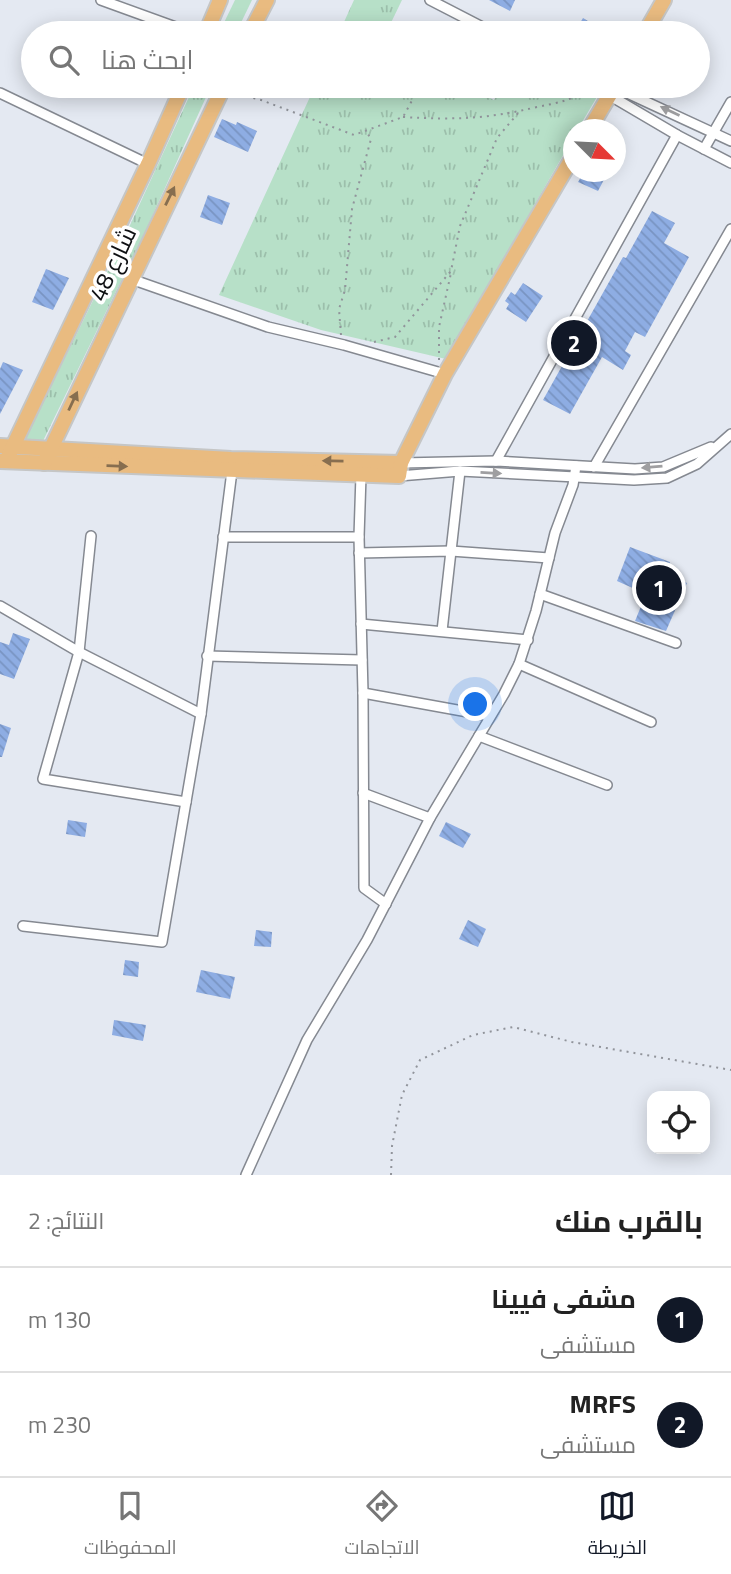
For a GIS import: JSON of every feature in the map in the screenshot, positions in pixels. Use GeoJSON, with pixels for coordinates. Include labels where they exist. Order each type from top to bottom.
{"type":"FeatureCollection","features":[{"type":"Feature","properties":{"kind":"main road"},"geometry":{"type":"LineString","coordinates":[[211,21],[220,0]]}},
{"type":"Feature","properties":{"kind":"main road"},"geometry":{"type":"LineString","coordinates":[[256,21],[267,0]]}},
{"type":"Feature","properties":{"kind":"main road"},"geometry":{"type":"LineString","coordinates":[[652,21],[664,0]]}},
{"type":"Feature","properties":{"kind":"main road","name":"48 شارع"},"geometry":{"type":"LineString","coordinates":[[3,461],[6,447],[148,164],[178,98]]}},
{"type":"Feature","properties":{"kind":"main road","name":"48 شارع"},"geometry":{"type":"LineString","coordinates":[[44,463],[218,98]]}},
{"type":"Feature","properties":{"kind":"main road"},"geometry":{"type":"LineString","coordinates":[[594,119],[604,98]]}},
{"type":"Feature","properties":{"kind":"main road"},"geometry":{"type":"LineString","coordinates":[[400,470],[446,373],[563,172]]}},
{"type":"Feature","properties":{"kind":"main road"},"geometry":{"type":"LineString","coordinates":[[6,447],[400,470]]}},
{"type":"Feature","properties":{"kind":"main road"},"geometry":{"type":"LineString","coordinates":[[3,461],[361,475],[400,470]]}},
{"type":"Feature","properties":{"kind":"street"},"geometry":{"type":"LineString","coordinates":[[101,0],[158,21]]}},
{"type":"Feature","properties":{"kind":"street"},"geometry":{"type":"LineString","coordinates":[[430,0],[470,21]]}},
{"type":"Feature","properties":{"kind":"street"},"geometry":{"type":"LineString","coordinates":[[0,93],[148,164]]}},
{"type":"Feature","properties":{"kind":"street"},"geometry":{"type":"LineString","coordinates":[[623,98],[677,135],[731,163]]}},
{"type":"Feature","properties":{"kind":"street"},"geometry":{"type":"LineString","coordinates":[[633,98],[731,141]]}},
{"type":"Feature","properties":{"kind":"street"},"geometry":{"type":"LineString","coordinates":[[704,149],[731,102]]}},
{"type":"Feature","properties":{"kind":"street"},"geometry":{"type":"LineString","coordinates":[[496,461],[677,135]]}},
{"type":"Feature","properties":{"kind":"street"},"geometry":{"type":"LineString","coordinates":[[594,467],[731,229]]}},
{"type":"Feature","properties":{"kind":"street"},"geometry":{"type":"LineString","coordinates":[[131,279],[268,327],[446,373]]}},
{"type":"Feature","properties":{"kind":"street"},"geometry":{"type":"LineString","coordinates":[[400,470],[634,480],[667,478],[697,464],[731,434]]}},
{"type":"Feature","properties":{"kind":"street"},"geometry":{"type":"LineString","coordinates":[[400,470],[496,461],[635,469],[663,467],[716,445]]}},
{"type":"Feature","properties":{"kind":"street"},"geometry":{"type":"LineString","coordinates":[[246,1175],[307,1040],[519,664],[576,466]]}},
{"type":"Feature","properties":{"kind":"street"},"geometry":{"type":"LineString","coordinates":[[23,926],[162,942],[201,713],[232,471]]}},
{"type":"Feature","properties":{"kind":"street"},"geometry":{"type":"LineString","coordinates":[[442,631],[460,471]]}},
{"type":"Feature","properties":{"kind":"street"},"geometry":{"type":"LineString","coordinates":[[361,475],[359,553],[364,888],[386,904]]}},
{"type":"Feature","properties":{"kind":"street"},"geometry":{"type":"LineString","coordinates":[[91,536],[79,652],[43,779],[186,802]]}},
{"type":"Feature","properties":{"kind":"street"},"geometry":{"type":"LineString","coordinates":[[223,537],[359,537]]}},
{"type":"Feature","properties":{"kind":"street"},"geometry":{"type":"LineString","coordinates":[[359,553],[451,551],[549,558]]}},
{"type":"Feature","properties":{"kind":"street"},"geometry":{"type":"LineString","coordinates":[[540,594],[676,643]]}},
{"type":"Feature","properties":{"kind":"street"},"geometry":{"type":"LineString","coordinates":[[0,606],[79,652],[201,713]]}},
{"type":"Feature","properties":{"kind":"street"},"geometry":{"type":"LineString","coordinates":[[361,624],[528,640]]}},
{"type":"Feature","properties":{"kind":"street"},"geometry":{"type":"LineString","coordinates":[[207,656],[362,660]]}},
{"type":"Feature","properties":{"kind":"street"},"geometry":{"type":"LineString","coordinates":[[519,664],[651,722]]}},
{"type":"Feature","properties":{"kind":"street"},"geometry":{"type":"LineString","coordinates":[[363,693],[490,716]]}},
{"type":"Feature","properties":{"kind":"street"},"geometry":{"type":"LineString","coordinates":[[478,736],[607,785]]}},
{"type":"Feature","properties":{"kind":"street"},"geometry":{"type":"LineString","coordinates":[[363,793],[430,818]]}},
{"type":"Feature","properties":{"kind":"path"},"geometry":{"type":"LineString","coordinates":[[453,21],[456,14]]}},
{"type":"Feature","properties":{"kind":"path"},"geometry":{"type":"LineString","coordinates":[[255,98],[355,135],[403,117],[460,120],[501,116],[576,98]]}},
{"type":"Feature","properties":{"kind":"path"},"geometry":{"type":"LineString","coordinates":[[403,117],[414,98]]}},
{"type":"Feature","properties":{"kind":"path"},"geometry":{"type":"LineString","coordinates":[[446,373],[437,357],[442,306],[460,226],[497,138],[519,112]]}},
{"type":"Feature","properties":{"kind":"path"},"geometry":{"type":"LineString","coordinates":[[344,345],[339,331],[339,309],[345,290],[352,209],[371,139],[366,131]]}},
{"type":"Feature","properties":{"kind":"path"},"geometry":{"type":"LineString","coordinates":[[373,342],[395,337],[451,271]]}},
{"type":"Feature","properties":{"kind":"path"},"geometry":{"type":"LineString","coordinates":[[391,1175],[392,1146],[402,1095],[420,1060],[473,1035],[513,1027],[572,1042],[731,1070]]}},
{"type":"Feature","properties":{"kind":"green space"},"geometry":{"type":"Polygon","coordinates":[[[235,0],[252,0],[242,21],[225,21],[235,0]]]}},
{"type":"Feature","properties":{"kind":"green space"},"geometry":{"type":"Polygon","coordinates":[[[354,0],[402,0],[392,21],[344,21],[354,0]]]}},
{"type":"Feature","properties":{"kind":"green space"},"geometry":{"type":"Polygon","coordinates":[[[188,98],[206,98],[146,230],[43,441],[25,439],[131,223],[188,98]]]}},
{"type":"Feature","properties":{"kind":"green space"},"geometry":{"type":"Polygon","coordinates":[[[309,98],[596,98],[584,119],[563,119],[563,155],[446,359],[321,330],[219,295],[309,98]]]}},
{"type":"Feature","properties":{"kind":"building"},"geometry":{"type":"Polygon","coordinates":[[[489,0],[515,0],[510,11],[489,0]]]}},
{"type":"Feature","properties":{"kind":"building"},"geometry":{"type":"Polygon","coordinates":[[[222,119],[257,131],[248,152],[214,137],[222,119]]]}},
{"type":"Feature","properties":{"kind":"building"},"geometry":{"type":"Polygon","coordinates":[[[578,182],[603,182],[598,191],[578,182]]]}},
{"type":"Feature","properties":{"kind":"building"},"geometry":{"type":"Polygon","coordinates":[[[208,195],[230,203],[222,225],[200,217],[208,195]]]}},
{"type":"Feature","properties":{"kind":"building"},"geometry":{"type":"Polygon","coordinates":[[[652,211],[675,223],[664,243],[689,257],[645,337],[635,332],[625,351],[631,355],[623,370],[602,357],[570,414],[543,400],[623,257],[626,258],[652,211]]]}},
{"type":"Feature","properties":{"kind":"building"},"geometry":{"type":"Polygon","coordinates":[[[46,269],[69,278],[53,310],[32,302],[46,269]]]}},
{"type":"Feature","properties":{"kind":"building"},"geometry":{"type":"Polygon","coordinates":[[[523,283],[543,296],[526,322],[506,309],[509,304],[505,301],[511,292],[515,295],[523,283]]]}},
{"type":"Feature","properties":{"kind":"building"},"geometry":{"type":"Polygon","coordinates":[[[3,362],[23,370],[0,414],[0,369],[3,362]]]}},
{"type":"Feature","properties":{"kind":"building"},"geometry":{"type":"Polygon","coordinates":[[[630,547],[670,562],[671,576],[687,583],[666,631],[635,621],[646,594],[617,581],[630,547]]]}},
{"type":"Feature","properties":{"kind":"building"},"geometry":{"type":"Polygon","coordinates":[[[13,633],[30,639],[14,679],[0,674],[0,642],[9,645],[13,633]]]}},
{"type":"Feature","properties":{"kind":"building"},"geometry":{"type":"Polygon","coordinates":[[[0,724],[11,728],[2,757],[0,757],[0,724]]]}},
{"type":"Feature","properties":{"kind":"building"},"geometry":{"type":"Polygon","coordinates":[[[68,820],[87,823],[85,837],[66,834],[68,820]]]}},
{"type":"Feature","properties":{"kind":"building"},"geometry":{"type":"Polygon","coordinates":[[[446,822],[471,834],[463,848],[439,836],[446,822]]]}},
{"type":"Feature","properties":{"kind":"building"},"geometry":{"type":"Polygon","coordinates":[[[468,920],[486,929],[478,947],[459,939],[468,920]]]}},
{"type":"Feature","properties":{"kind":"building"},"geometry":{"type":"Polygon","coordinates":[[[256,930],[272,932],[271,947],[254,946],[256,930]]]}},
{"type":"Feature","properties":{"kind":"building"},"geometry":{"type":"Polygon","coordinates":[[[125,960],[139,962],[138,977],[123,975],[125,960]]]}},
{"type":"Feature","properties":{"kind":"building"},"geometry":{"type":"Polygon","coordinates":[[[201,970],[235,977],[230,999],[196,992],[201,970]]]}},
{"type":"Feature","properties":{"kind":"building"},"geometry":{"type":"Polygon","coordinates":[[[114,1020],[146,1025],[143,1041],[112,1035],[114,1020]]]}},
{"type":"Feature","properties":{"kind":"place","name":"MRFS"},"geometry":{"type":"Point","coordinates":[574,343]}},
{"type":"Feature","properties":{"kind":"place","name":"مشفى فيينا"},"geometry":{"type":"Point","coordinates":[659,588]}}]}
